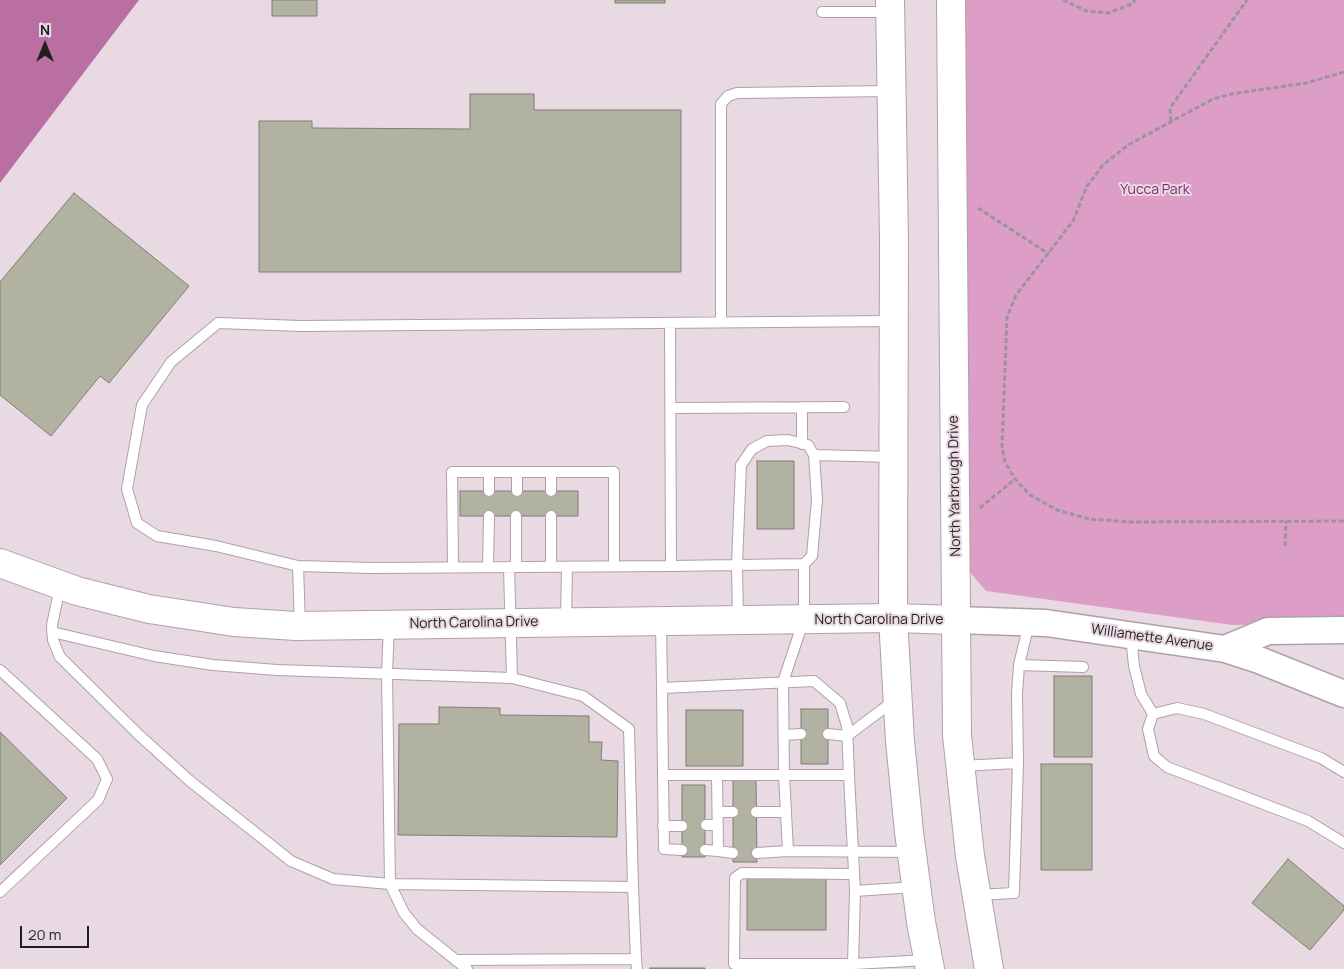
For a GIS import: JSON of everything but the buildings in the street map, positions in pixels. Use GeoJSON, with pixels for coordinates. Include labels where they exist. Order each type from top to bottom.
{"type":"FeatureCollection","features":[{"type":"Feature","properties":{"kind":"main road","name":"North Yarbrough Drive"},"geometry":{"type":"LineString","coordinates":[[951,0],[954,529],[958,735],[970,856],[989,969]]}},
{"type":"Feature","properties":{"kind":"main road"},"geometry":{"type":"LineString","coordinates":[[890,6],[894,240],[892,321],[894,457],[893,618],[900,740],[916,887],[929,964]]}},
{"type":"Feature","properties":{"kind":"main road","name":"North Carolina Drive"},"geometry":{"type":"LineString","coordinates":[[0,563],[77,590],[149,609],[234,622],[300,626],[893,618],[957,620]]}},
{"type":"Feature","properties":{"kind":"street","name":"Williamette Avenue"},"geometry":{"type":"LineString","coordinates":[[957,620],[1046,623],[1225,649],[1268,631],[1344,630]]}},
{"type":"Feature","properties":{"kind":"street"},"geometry":{"type":"LineString","coordinates":[[1225,649],[1267,663],[1344,694]]}},
{"type":"Feature","properties":{"kind":"lane"},"geometry":{"type":"LineString","coordinates":[[822,12],[890,6]]}},
{"type":"Feature","properties":{"kind":"lane"},"geometry":{"type":"LineString","coordinates":[[721,322],[721,104],[728,96],[738,92],[891,91]]}},
{"type":"Feature","properties":{"kind":"lane"},"geometry":{"type":"LineString","coordinates":[[738,620],[737,565],[741,466],[752,449],[767,440],[788,440],[808,445],[814,455],[817,500],[812,556],[804,564],[737,565],[670,566],[614,566],[567,567],[298,566],[216,546],[157,536],[137,523],[127,489],[142,405],[171,362],[218,324],[301,326],[892,321]]}},
{"type":"Feature","properties":{"kind":"lane"},"geometry":{"type":"LineString","coordinates":[[670,323],[670,566]]}},
{"type":"Feature","properties":{"kind":"lane"},"geometry":{"type":"LineString","coordinates":[[802,407],[802,444]]}},
{"type":"Feature","properties":{"kind":"lane"},"geometry":{"type":"LineString","coordinates":[[670,408],[844,407]]}},
{"type":"Feature","properties":{"kind":"lane"},"geometry":{"type":"LineString","coordinates":[[814,455],[894,457]]}},
{"type":"Feature","properties":{"kind":"lane"},"geometry":{"type":"LineString","coordinates":[[453,567],[452,472],[614,472],[614,566]]}},
{"type":"Feature","properties":{"kind":"lane"},"geometry":{"type":"LineString","coordinates":[[489,472],[489,491]]}},
{"type":"Feature","properties":{"kind":"lane"},"geometry":{"type":"LineString","coordinates":[[517,472],[517,491]]}},
{"type":"Feature","properties":{"kind":"lane"},"geometry":{"type":"LineString","coordinates":[[551,472],[551,491]]}},
{"type":"Feature","properties":{"kind":"lane"},"geometry":{"type":"LineString","coordinates":[[488,567],[489,516]]}},
{"type":"Feature","properties":{"kind":"lane"},"geometry":{"type":"LineString","coordinates":[[512,678],[509,623],[516,516]]}},
{"type":"Feature","properties":{"kind":"lane"},"geometry":{"type":"LineString","coordinates":[[550,516],[550,567]]}},
{"type":"Feature","properties":{"kind":"lane"},"geometry":{"type":"LineString","coordinates":[[788,851],[784,775],[783,682],[804,619],[804,564]]}},
{"type":"Feature","properties":{"kind":"lane"},"geometry":{"type":"LineString","coordinates":[[298,566],[300,626]]}},
{"type":"Feature","properties":{"kind":"lane"},"geometry":{"type":"LineString","coordinates":[[566,622],[567,567]]}},
{"type":"Feature","properties":{"kind":"lane"},"geometry":{"type":"LineString","coordinates":[[60,584],[52,625],[53,640],[60,656],[139,735],[190,781],[291,861],[332,879],[390,884],[633,887]]}},
{"type":"Feature","properties":{"kind":"lane"},"geometry":{"type":"LineString","coordinates":[[661,621],[664,849],[682,850]]}},
{"type":"Feature","properties":{"kind":"lane"},"geometry":{"type":"LineString","coordinates":[[976,895],[1014,893],[1018,763],[1017,694],[1019,665],[1029,622]]}},
{"type":"Feature","properties":{"kind":"lane"},"geometry":{"type":"LineString","coordinates":[[389,624],[387,673],[390,884],[404,913],[417,929],[467,969]]}},
{"type":"Feature","properties":{"kind":"lane"},"geometry":{"type":"LineString","coordinates":[[52,632],[154,656],[214,665],[277,670],[512,678],[583,696],[629,729],[637,964],[455,960]]}},
{"type":"Feature","properties":{"kind":"lane"},"geometry":{"type":"LineString","coordinates":[[1131,635],[1134,666],[1141,694],[1152,714],[1148,729],[1154,756],[1167,767],[1308,821],[1344,843]]}},
{"type":"Feature","properties":{"kind":"lane"},"geometry":{"type":"LineString","coordinates":[[1019,665],[1083,667]]}},
{"type":"Feature","properties":{"kind":"lane"},"geometry":{"type":"LineString","coordinates":[[0,670],[97,759],[107,778],[98,800],[0,892]]}},
{"type":"Feature","properties":{"kind":"lane"},"geometry":{"type":"LineString","coordinates":[[662,688],[814,681],[840,703],[847,726],[855,891],[853,964]]}},
{"type":"Feature","properties":{"kind":"lane"},"geometry":{"type":"LineString","coordinates":[[828,734],[847,736],[898,698]]}},
{"type":"Feature","properties":{"kind":"lane"},"geometry":{"type":"LineString","coordinates":[[1152,714],[1177,708],[1204,714],[1321,758],[1344,772]]}},
{"type":"Feature","properties":{"kind":"lane"},"geometry":{"type":"LineString","coordinates":[[784,735],[801,734]]}},
{"type":"Feature","properties":{"kind":"lane"},"geometry":{"type":"LineString","coordinates":[[960,766],[1018,763]]}},
{"type":"Feature","properties":{"kind":"lane"},"geometry":{"type":"LineString","coordinates":[[663,776],[849,775]]}},
{"type":"Feature","properties":{"kind":"lane"},"geometry":{"type":"LineString","coordinates":[[717,776],[718,851]]}},
{"type":"Feature","properties":{"kind":"lane"},"geometry":{"type":"LineString","coordinates":[[718,812],[732,812]]}},
{"type":"Feature","properties":{"kind":"lane"},"geometry":{"type":"LineString","coordinates":[[756,812],[786,812]]}},
{"type":"Feature","properties":{"kind":"lane"},"geometry":{"type":"LineString","coordinates":[[706,825],[718,825]]}},
{"type":"Feature","properties":{"kind":"lane"},"geometry":{"type":"LineString","coordinates":[[663,826],[682,826]]}},
{"type":"Feature","properties":{"kind":"lane"},"geometry":{"type":"LineString","coordinates":[[705,850],[732,853]]}},
{"type":"Feature","properties":{"kind":"lane"},"geometry":{"type":"LineString","coordinates":[[757,853],[788,851],[912,852]]}},
{"type":"Feature","properties":{"kind":"lane"},"geometry":{"type":"LineString","coordinates":[[854,874],[742,873],[735,878],[734,964],[929,964]]}},
{"type":"Feature","properties":{"kind":"lane"},"geometry":{"type":"LineString","coordinates":[[855,891],[916,887]]}},
{"type":"Feature","properties":{"kind":"path"},"geometry":{"type":"LineString","coordinates":[[1063,0],[1087,11],[1108,13],[1132,4],[1135,0]]}},
{"type":"Feature","properties":{"kind":"path"},"geometry":{"type":"LineString","coordinates":[[1171,121],[1170,108],[1247,0]]}},
{"type":"Feature","properties":{"kind":"path"},"geometry":{"type":"LineString","coordinates":[[1344,72],[1306,83],[1231,94],[1213,99],[1128,145],[1103,165],[1087,186],[1072,221],[1016,296],[1007,317],[1002,446],[1005,462],[1015,479],[1030,495],[1057,510],[1089,519],[1131,522],[1344,521]]}},
{"type":"Feature","properties":{"kind":"path"},"geometry":{"type":"LineString","coordinates":[[952,190],[1049,254]]}},
{"type":"Feature","properties":{"kind":"path"},"geometry":{"type":"LineString","coordinates":[[954,529],[1015,479]]}},
{"type":"Feature","properties":{"kind":"path"},"geometry":{"type":"LineString","coordinates":[[1285,546],[1286,521]]}},
{"type":"Feature","properties":{"kind":"green space","name":"Yucca Park"},"geometry":{"type":"Polygon","coordinates":[[[964,0],[1344,0],[1344,623],[1232,625],[986,591],[968,570],[964,0]]]}},
{"type":"Feature","properties":{"kind":"shaded area"},"geometry":{"type":"Polygon","coordinates":[[[0,0],[139,0],[0,183],[0,0]]]}}]}
